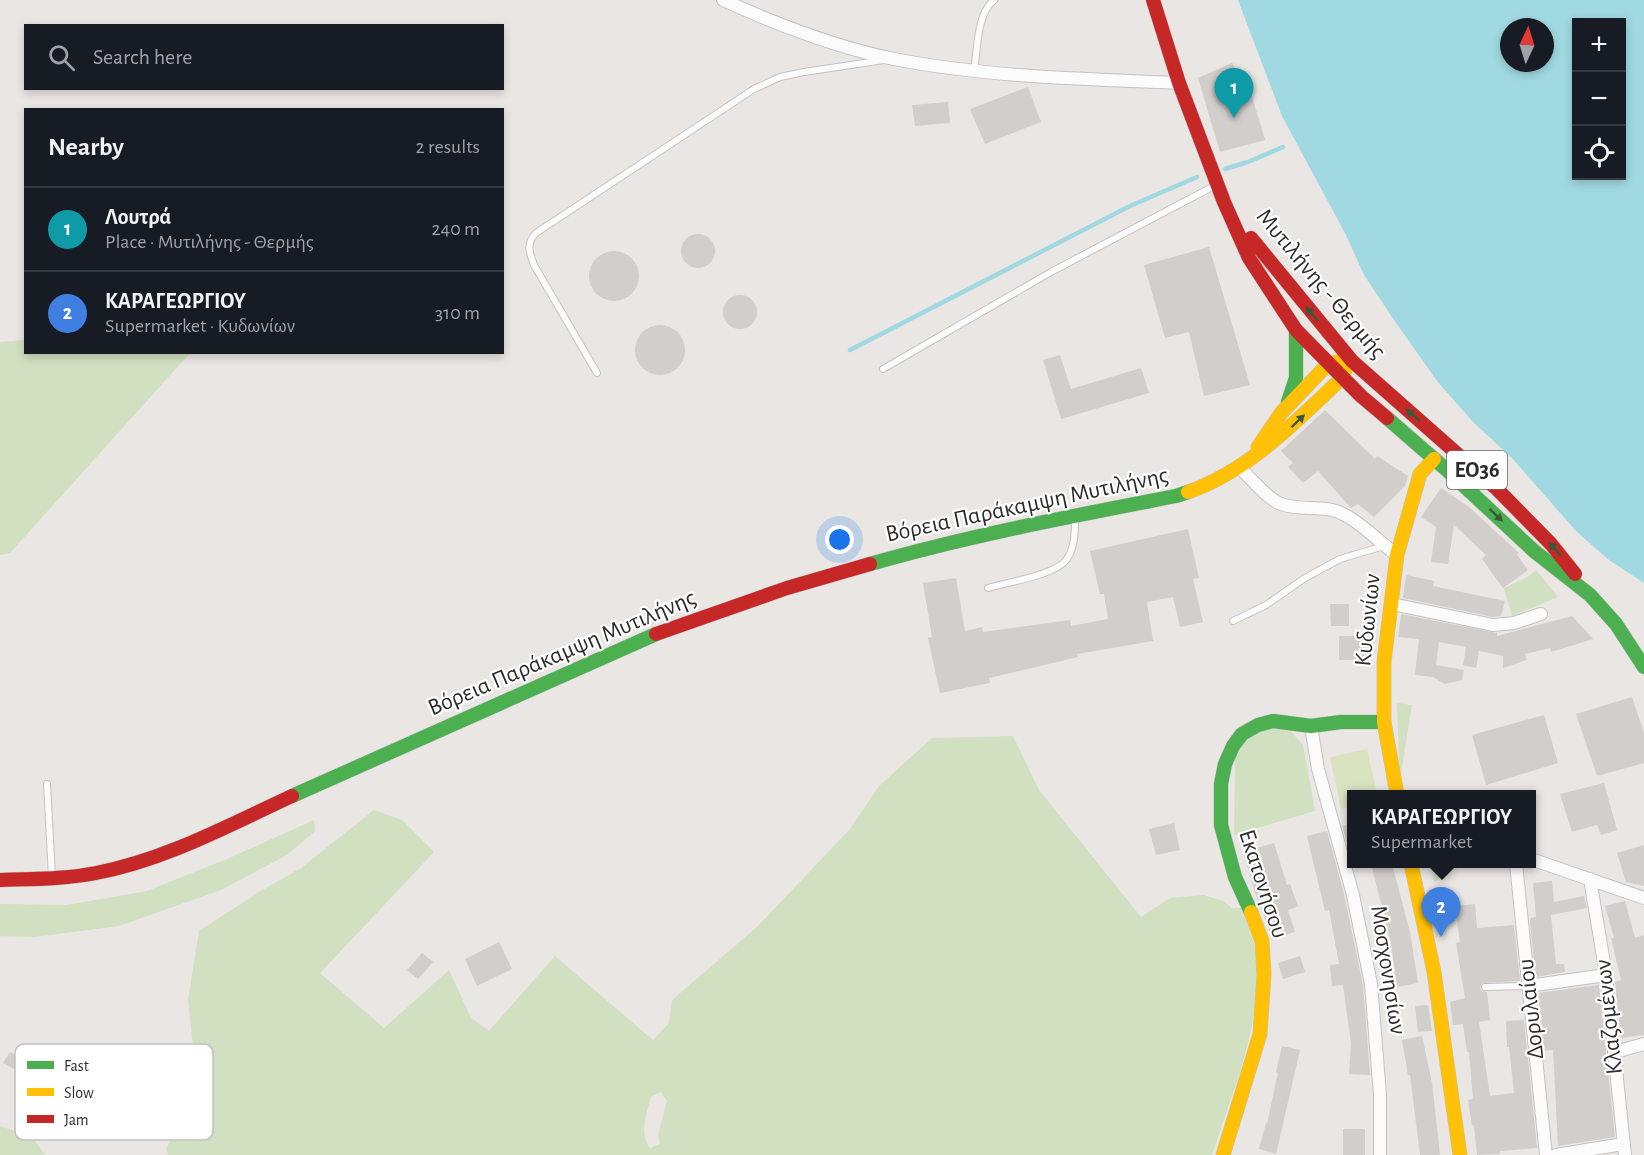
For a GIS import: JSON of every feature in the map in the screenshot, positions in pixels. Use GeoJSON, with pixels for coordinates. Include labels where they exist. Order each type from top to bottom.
{"type":"FeatureCollection","features":[{"type":"Feature","properties":{"kind":"main road","name":"Μυτιλήνης - Θερμής"},"geometry":{"type":"LineString","coordinates":[[1153,0],[1179,83],[1224,202],[1249,258],[1296,330],[1342,378]]}},
{"type":"Feature","properties":{"kind":"main road","name":"Μυτιλήνης - Θερμής"},"geometry":{"type":"LineString","coordinates":[[1224,202],[1270,264],[1350,358],[1475,468],[1522,513],[1558,551],[1590,595]]}},
{"type":"Feature","properties":{"kind":"main road"},"geometry":{"type":"LineString","coordinates":[[1282,412],[1293,391],[1296,378],[1296,330]]}},
{"type":"Feature","properties":{"kind":"main road"},"geometry":{"type":"LineString","coordinates":[[1328,364],[1350,358]]}},
{"type":"Feature","properties":{"kind":"main road"},"geometry":{"type":"LineString","coordinates":[[1342,378],[1350,358]]}},
{"type":"Feature","properties":{"kind":"main road","name":"Βόρεια Παράκαμψη Μυτιλήνης"},"geometry":{"type":"LineString","coordinates":[[1252,456],[1282,412],[1328,364]]}},
{"type":"Feature","properties":{"kind":"main road","name":"Βόρεια Παράκαμψη Μυτιλήνης"},"geometry":{"type":"LineString","coordinates":[[0,880],[52,878],[94,873],[129,865],[176,849],[639,640],[787,588],[888,558],[1002,530],[1176,496],[1208,485],[1239,467],[1277,440],[1342,378]]}},
{"type":"Feature","properties":{"kind":"main road","name":"ΕΟ36"},"geometry":{"type":"LineString","coordinates":[[1342,378],[1534,551],[1590,595],[1616,624],[1644,667]]}},
{"type":"Feature","properties":{"kind":"main road","name":"Κυδωνίων"},"geometry":{"type":"LineString","coordinates":[[1396,790],[1384,722],[1384,662],[1397,555],[1420,474],[1434,459]]}},
{"type":"Feature","properties":{"kind":"main road","name":"Εκατονήσου"},"geometry":{"type":"LineString","coordinates":[[1223,1155],[1260,1034],[1264,974],[1262,941],[1235,877],[1221,825],[1221,784],[1225,764],[1233,746],[1242,734],[1258,725],[1273,721],[1311,726]]}},
{"type":"Feature","properties":{"kind":"main road"},"geometry":{"type":"LineString","coordinates":[[1311,726],[1341,722],[1384,722]]}},
{"type":"Feature","properties":{"kind":"main road"},"geometry":{"type":"LineString","coordinates":[[1412,868],[1442,990],[1460,1155]]}},
{"type":"Feature","properties":{"kind":"street"},"geometry":{"type":"LineString","coordinates":[[723,0],[818,39],[894,59],[974,71],[1179,83]]}},
{"type":"Feature","properties":{"kind":"street"},"geometry":{"type":"LineString","coordinates":[[1239,467],[1280,504],[1292,507],[1333,509],[1346,515],[1397,555]]}},
{"type":"Feature","properties":{"kind":"street"},"geometry":{"type":"LineString","coordinates":[[1392,604],[1493,625],[1514,623],[1541,614]]}},
{"type":"Feature","properties":{"kind":"street","name":"Μοσχονησίων"},"geometry":{"type":"LineString","coordinates":[[1311,726],[1318,769],[1353,895],[1371,984],[1380,1095],[1380,1155]]}},
{"type":"Feature","properties":{"kind":"street"},"geometry":{"type":"LineString","coordinates":[[1536,861],[1644,898]]}},
{"type":"Feature","properties":{"kind":"street","name":"Δορυλαίου"},"geometry":{"type":"LineString","coordinates":[[1516,868],[1546,1155]]}},
{"type":"Feature","properties":{"kind":"street","name":"Κλαζομένων"},"geometry":{"type":"LineString","coordinates":[[1590,879],[1606,975],[1624,1150]]}},
{"type":"Feature","properties":{"kind":"street"},"geometry":{"type":"LineString","coordinates":[[1528,986],[1606,975]]}},
{"type":"Feature","properties":{"kind":"street"},"geometry":{"type":"LineString","coordinates":[[1615,1052],[1644,1044]]}},
{"type":"Feature","properties":{"kind":"street"},"geometry":{"type":"LineString","coordinates":[[1556,1155],[1624,1150]]}},
{"type":"Feature","properties":{"kind":"lane"},"geometry":{"type":"LineString","coordinates":[[974,71],[983,16],[994,0]]}},
{"type":"Feature","properties":{"kind":"lane"},"geometry":{"type":"LineString","coordinates":[[597,373],[534,265],[530,255],[531,238],[754,89],[780,77],[894,59]]}},
{"type":"Feature","properties":{"kind":"lane"},"geometry":{"type":"LineString","coordinates":[[883,369],[1051,272],[1217,184]]}},
{"type":"Feature","properties":{"kind":"lane"},"geometry":{"type":"LineString","coordinates":[[988,588],[1059,567],[1071,552],[1076,517]]}},
{"type":"Feature","properties":{"kind":"lane"},"geometry":{"type":"LineString","coordinates":[[1233,621],[1266,605],[1305,578],[1340,559],[1384,546]]}},
{"type":"Feature","properties":{"kind":"lane"},"geometry":{"type":"LineString","coordinates":[[47,784],[52,878]]}},
{"type":"Feature","properties":{"kind":"lane"},"geometry":{"type":"LineString","coordinates":[[1485,987],[1528,986]]}},
{"type":"Feature","properties":{"kind":"green space"},"geometry":{"type":"Polygon","coordinates":[[[24,340],[24,354],[189,354],[10,553],[0,555],[0,342],[24,340]]]}},
{"type":"Feature","properties":{"kind":"green space"},"geometry":{"type":"Polygon","coordinates":[[[1536,570],[1558,597],[1512,616],[1504,588],[1536,570]]]}},
{"type":"Feature","properties":{"kind":"green space"},"geometry":{"type":"Polygon","coordinates":[[[1397,703],[1412,705],[1400,780],[1397,703]]]}},
{"type":"Feature","properties":{"kind":"green space"},"geometry":{"type":"Polygon","coordinates":[[[1286,726],[1303,745],[1315,811],[1234,835],[1235,759],[1250,733],[1286,726]]]}},
{"type":"Feature","properties":{"kind":"green space"},"geometry":{"type":"Polygon","coordinates":[[[1013,736],[1039,790],[1141,917],[1170,898],[1204,895],[1223,901],[1232,908],[1242,908],[1255,948],[1256,1001],[1246,1053],[1212,1155],[168,1155],[166,1149],[170,1140],[213,1140],[213,1044],[193,1044],[188,1000],[199,931],[301,868],[374,810],[402,820],[434,852],[320,973],[384,1028],[449,970],[471,1018],[489,1031],[555,956],[653,1040],[669,1023],[672,1000],[757,927],[850,829],[879,786],[932,738],[1013,736]],[[661,1092],[651,1097],[646,1117],[644,1130],[650,1148],[660,1144],[658,1134],[667,1101],[661,1092]]]}},
{"type":"Feature","properties":{"kind":"green space"},"geometry":{"type":"Polygon","coordinates":[[[1367,749],[1376,790],[1347,790],[1347,807],[1341,809],[1330,757],[1367,749]]]}},
{"type":"Feature","properties":{"kind":"green space"},"geometry":{"type":"Polygon","coordinates":[[[314,820],[315,831],[287,855],[221,890],[119,926],[35,937],[0,936],[0,904],[67,905],[147,891],[227,859],[314,820]]]}},
{"type":"Feature","properties":{"kind":"green space"},"geometry":{"type":"Polygon","coordinates":[[[1431,868],[1448,868],[1449,874],[1434,882],[1431,868]]]}},
{"type":"Feature","properties":{"kind":"green space"},"geometry":{"type":"Polygon","coordinates":[[[0,1126],[15,1131],[15,1140],[34,1140],[45,1155],[0,1155],[0,1126]]]}},
{"type":"Feature","properties":{"kind":"water"},"geometry":{"type":"Polygon","coordinates":[[[1238,0],[1644,0],[1644,583],[1609,560],[1576,531],[1511,457],[1474,423],[1437,381],[1364,275],[1346,235],[1282,116],[1238,0]]]}},
{"type":"Feature","properties":{"kind":"building"},"geometry":{"type":"Polygon","coordinates":[[[1232,63],[1252,96],[1265,140],[1220,152],[1198,78],[1232,63]]]}},
{"type":"Feature","properties":{"kind":"building"},"geometry":{"type":"Polygon","coordinates":[[[1028,87],[1041,122],[985,144],[970,109],[1028,87]]]}},
{"type":"Feature","properties":{"kind":"building"},"geometry":{"type":"Polygon","coordinates":[[[948,102],[950,123],[915,126],[912,105],[948,102]]]}},
{"type":"Feature","properties":{"kind":"building"},"geometry":{"type":"Polygon","coordinates":[[[698,234],[710,239],[715,251],[710,263],[698,268],[686,263],[681,251],[686,239],[698,234]]]}},
{"type":"Feature","properties":{"kind":"building"},"geometry":{"type":"Polygon","coordinates":[[[1209,247],[1250,385],[1204,396],[1189,332],[1165,338],[1144,265],[1209,247]]]}},
{"type":"Feature","properties":{"kind":"building"},"geometry":{"type":"Polygon","coordinates":[[[614,251],[632,258],[639,276],[632,294],[614,301],[596,294],[589,276],[596,258],[614,251]]]}},
{"type":"Feature","properties":{"kind":"building"},"geometry":{"type":"Polygon","coordinates":[[[740,295],[752,300],[757,312],[752,324],[740,329],[728,324],[723,312],[728,300],[740,295]]]}},
{"type":"Feature","properties":{"kind":"building"},"geometry":{"type":"Polygon","coordinates":[[[660,325],[678,332],[685,350],[678,368],[660,375],[642,368],[635,350],[642,332],[660,325]]]}},
{"type":"Feature","properties":{"kind":"building"},"geometry":{"type":"Polygon","coordinates":[[[1060,355],[1071,389],[1141,368],[1149,393],[1061,419],[1043,360],[1060,355]]]}},
{"type":"Feature","properties":{"kind":"building"},"geometry":{"type":"Polygon","coordinates":[[[1325,410],[1375,459],[1377,456],[1408,476],[1405,486],[1374,517],[1358,504],[1351,508],[1318,471],[1303,483],[1288,467],[1293,463],[1281,451],[1325,410]]]}},
{"type":"Feature","properties":{"kind":"building"},"geometry":{"type":"Polygon","coordinates":[[[1441,488],[1469,507],[1519,553],[1517,555],[1528,570],[1503,588],[1482,559],[1486,555],[1454,525],[1448,564],[1431,562],[1436,527],[1421,517],[1441,488]]]}},
{"type":"Feature","properties":{"kind":"building"},"geometry":{"type":"Polygon","coordinates":[[[1188,529],[1199,578],[1193,579],[1203,622],[1180,627],[1173,597],[1147,602],[1153,641],[1077,654],[1078,657],[989,678],[990,683],[940,693],[928,638],[932,637],[923,583],[956,578],[965,631],[982,627],[983,632],[1070,620],[1071,626],[1108,619],[1104,594],[1100,594],[1090,551],[1188,529]]]}},
{"type":"Feature","properties":{"kind":"building"},"geometry":{"type":"Polygon","coordinates":[[[1406,575],[1434,581],[1433,586],[1505,601],[1501,616],[1493,617],[1403,598],[1406,575]]]}},
{"type":"Feature","properties":{"kind":"building"},"geometry":{"type":"Polygon","coordinates":[[[1330,604],[1349,604],[1349,626],[1331,626],[1330,604]]]}},
{"type":"Feature","properties":{"kind":"building"},"geometry":{"type":"Polygon","coordinates":[[[1401,614],[1497,633],[1497,636],[1572,616],[1593,639],[1551,652],[1550,648],[1525,654],[1527,660],[1503,668],[1503,656],[1479,651],[1476,668],[1463,665],[1466,647],[1439,642],[1436,665],[1464,670],[1462,680],[1445,684],[1433,677],[1415,675],[1419,639],[1398,637],[1401,614]]]}},
{"type":"Feature","properties":{"kind":"building"},"geometry":{"type":"Polygon","coordinates":[[[1339,636],[1369,636],[1369,660],[1339,660],[1339,636]]]}},
{"type":"Feature","properties":{"kind":"building"},"geometry":{"type":"Polygon","coordinates":[[[1632,697],[1644,733],[1644,763],[1597,776],[1576,714],[1632,697]]]}},
{"type":"Feature","properties":{"kind":"building"},"geometry":{"type":"Polygon","coordinates":[[[1544,715],[1558,763],[1486,785],[1472,735],[1544,715]]]}},
{"type":"Feature","properties":{"kind":"building"},"geometry":{"type":"Polygon","coordinates":[[[1604,783],[1617,830],[1601,835],[1597,825],[1572,832],[1560,794],[1604,783]]]}},
{"type":"Feature","properties":{"kind":"building"},"geometry":{"type":"Polygon","coordinates":[[[1174,823],[1180,850],[1156,855],[1149,829],[1174,823]]]}},
{"type":"Feature","properties":{"kind":"building"},"geometry":{"type":"Polygon","coordinates":[[[1347,825],[1347,843],[1342,826],[1347,825]]]}},
{"type":"Feature","properties":{"kind":"building"},"geometry":{"type":"Polygon","coordinates":[[[1327,831],[1344,894],[1363,985],[1370,1075],[1349,1074],[1351,1043],[1343,985],[1332,986],[1330,965],[1339,964],[1329,910],[1325,911],[1307,836],[1327,831]]]}},
{"type":"Feature","properties":{"kind":"building"},"geometry":{"type":"Polygon","coordinates":[[[1274,843],[1287,885],[1290,884],[1298,906],[1288,910],[1295,932],[1273,939],[1255,893],[1243,852],[1274,843]]]}},
{"type":"Feature","properties":{"kind":"building"},"geometry":{"type":"Polygon","coordinates":[[[1644,845],[1644,886],[1626,882],[1617,853],[1644,845]]]}},
{"type":"Feature","properties":{"kind":"building"},"geometry":{"type":"Polygon","coordinates":[[[1372,868],[1393,868],[1410,932],[1418,983],[1397,987],[1391,943],[1372,868]]]}},
{"type":"Feature","properties":{"kind":"building"},"geometry":{"type":"Polygon","coordinates":[[[1552,881],[1554,902],[1584,896],[1587,908],[1551,915],[1556,964],[1564,964],[1565,972],[1536,977],[1530,923],[1531,918],[1536,917],[1533,883],[1552,881]]]}},
{"type":"Feature","properties":{"kind":"building"},"geometry":{"type":"Polygon","coordinates":[[[1625,901],[1635,938],[1644,935],[1644,1035],[1621,1038],[1615,982],[1621,980],[1611,938],[1614,938],[1605,906],[1625,901]]]}},
{"type":"Feature","properties":{"kind":"building"},"geometry":{"type":"Polygon","coordinates":[[[1475,904],[1477,928],[1514,925],[1520,981],[1482,983],[1480,988],[1487,992],[1490,1020],[1479,1022],[1490,1096],[1514,1093],[1509,1047],[1507,1047],[1506,1021],[1524,1020],[1537,1148],[1477,1155],[1474,1125],[1472,1126],[1468,1100],[1473,1099],[1469,1052],[1467,1052],[1463,1024],[1453,1025],[1450,1002],[1465,998],[1456,943],[1460,942],[1455,906],[1475,904]]]}},
{"type":"Feature","properties":{"kind":"building"},"geometry":{"type":"Polygon","coordinates":[[[499,942],[512,969],[477,986],[465,959],[499,942]]]}},
{"type":"Feature","properties":{"kind":"building"},"geometry":{"type":"Polygon","coordinates":[[[422,953],[433,962],[418,979],[407,970],[422,953]]]}},
{"type":"Feature","properties":{"kind":"building"},"geometry":{"type":"Polygon","coordinates":[[[1300,956],[1305,972],[1283,979],[1278,963],[1300,956]]]}},
{"type":"Feature","properties":{"kind":"building"},"geometry":{"type":"Polygon","coordinates":[[[1599,985],[1615,1137],[1558,1146],[1553,1050],[1544,1051],[1538,993],[1599,985]]]}},
{"type":"Feature","properties":{"kind":"building"},"geometry":{"type":"Polygon","coordinates":[[[1428,1005],[1432,1031],[1418,1032],[1415,1006],[1428,1005]]]}},
{"type":"Feature","properties":{"kind":"building"},"geometry":{"type":"Polygon","coordinates":[[[1422,1036],[1432,1083],[1440,1155],[1420,1155],[1410,1075],[1408,1075],[1402,1040],[1422,1036]]]}},
{"type":"Feature","properties":{"kind":"building"},"geometry":{"type":"Polygon","coordinates":[[[1282,1046],[1300,1050],[1276,1154],[1259,1149],[1267,1124],[1282,1046]]]}},
{"type":"Feature","properties":{"kind":"building"},"geometry":{"type":"Polygon","coordinates":[[[10,1052],[15,1055],[14,1069],[3,1063],[10,1052]]]}},
{"type":"Feature","properties":{"kind":"building"},"geometry":{"type":"Polygon","coordinates":[[[1343,1129],[1365,1129],[1365,1155],[1343,1155],[1343,1129]]]}},
{"type":"Feature","properties":{"kind":"waterway"},"geometry":{"type":"LineString","coordinates":[[1225,169],[1283,147]]}},
{"type":"Feature","properties":{"kind":"waterway"},"geometry":{"type":"LineString","coordinates":[[850,350],[1130,206],[1197,177]]}},
{"type":"Feature","properties":{"kind":"traffic: fast"},"geometry":{"type":"LineString","coordinates":[[1288,402],[1296,378],[1296,330]]}},
{"type":"Feature","properties":{"kind":"traffic: fast"},"geometry":{"type":"LineString","coordinates":[[1387,418],[1534,551],[1590,595],[1616,624],[1644,667]]}},
{"type":"Feature","properties":{"kind":"traffic: fast"},"geometry":{"type":"LineString","coordinates":[[870,564],[984,535],[1188,492]]}},
{"type":"Feature","properties":{"kind":"traffic: fast"},"geometry":{"type":"LineString","coordinates":[[292,796],[656,634]]}},
{"type":"Feature","properties":{"kind":"traffic: fast"},"geometry":{"type":"LineString","coordinates":[[1251,912],[1235,877],[1221,825],[1221,784],[1225,764],[1233,746],[1242,734],[1258,725],[1273,721],[1311,726],[1341,722],[1384,722]]}},
{"type":"Feature","properties":{"kind":"traffic: slow"},"geometry":{"type":"LineString","coordinates":[[1258,447],[1282,412],[1328,364],[1344,360]]}},
{"type":"Feature","properties":{"kind":"traffic: slow"},"geometry":{"type":"LineString","coordinates":[[1188,492],[1232,471],[1271,443],[1342,378],[1347,365]]}},
{"type":"Feature","properties":{"kind":"traffic: slow"},"geometry":{"type":"LineString","coordinates":[[1396,790],[1384,722],[1384,662],[1397,555],[1420,474],[1434,459]]}},
{"type":"Feature","properties":{"kind":"traffic: slow"},"geometry":{"type":"LineString","coordinates":[[1412,868],[1434,972],[1460,1155]]}},
{"type":"Feature","properties":{"kind":"traffic: slow"},"geometry":{"type":"LineString","coordinates":[[1223,1155],[1260,1034],[1264,974],[1262,941],[1251,912]]}},
{"type":"Feature","properties":{"kind":"traffic: jam"},"geometry":{"type":"LineString","coordinates":[[1153,0],[1179,83],[1224,202],[1249,258],[1296,330],[1361,396],[1387,418]]}},
{"type":"Feature","properties":{"kind":"traffic: jam"},"geometry":{"type":"LineString","coordinates":[[1251,238],[1352,361],[1497,489],[1551,544],[1575,574]]}},
{"type":"Feature","properties":{"kind":"traffic: jam"},"geometry":{"type":"LineString","coordinates":[[656,634],[787,588],[870,564]]}},
{"type":"Feature","properties":{"kind":"traffic: jam"},"geometry":{"type":"LineString","coordinates":[[0,880],[96,873],[147,860],[172,851],[292,796]]}},
{"type":"Feature","properties":{"kind":"place","name":"Λουτρά"},"geometry":{"type":"Point","coordinates":[1234,118]}},
{"type":"Feature","properties":{"kind":"place","name":"ΚΑΡΑΓΕΩΡΓΙΟΥ"},"geometry":{"type":"Point","coordinates":[1441,937]}}]}
